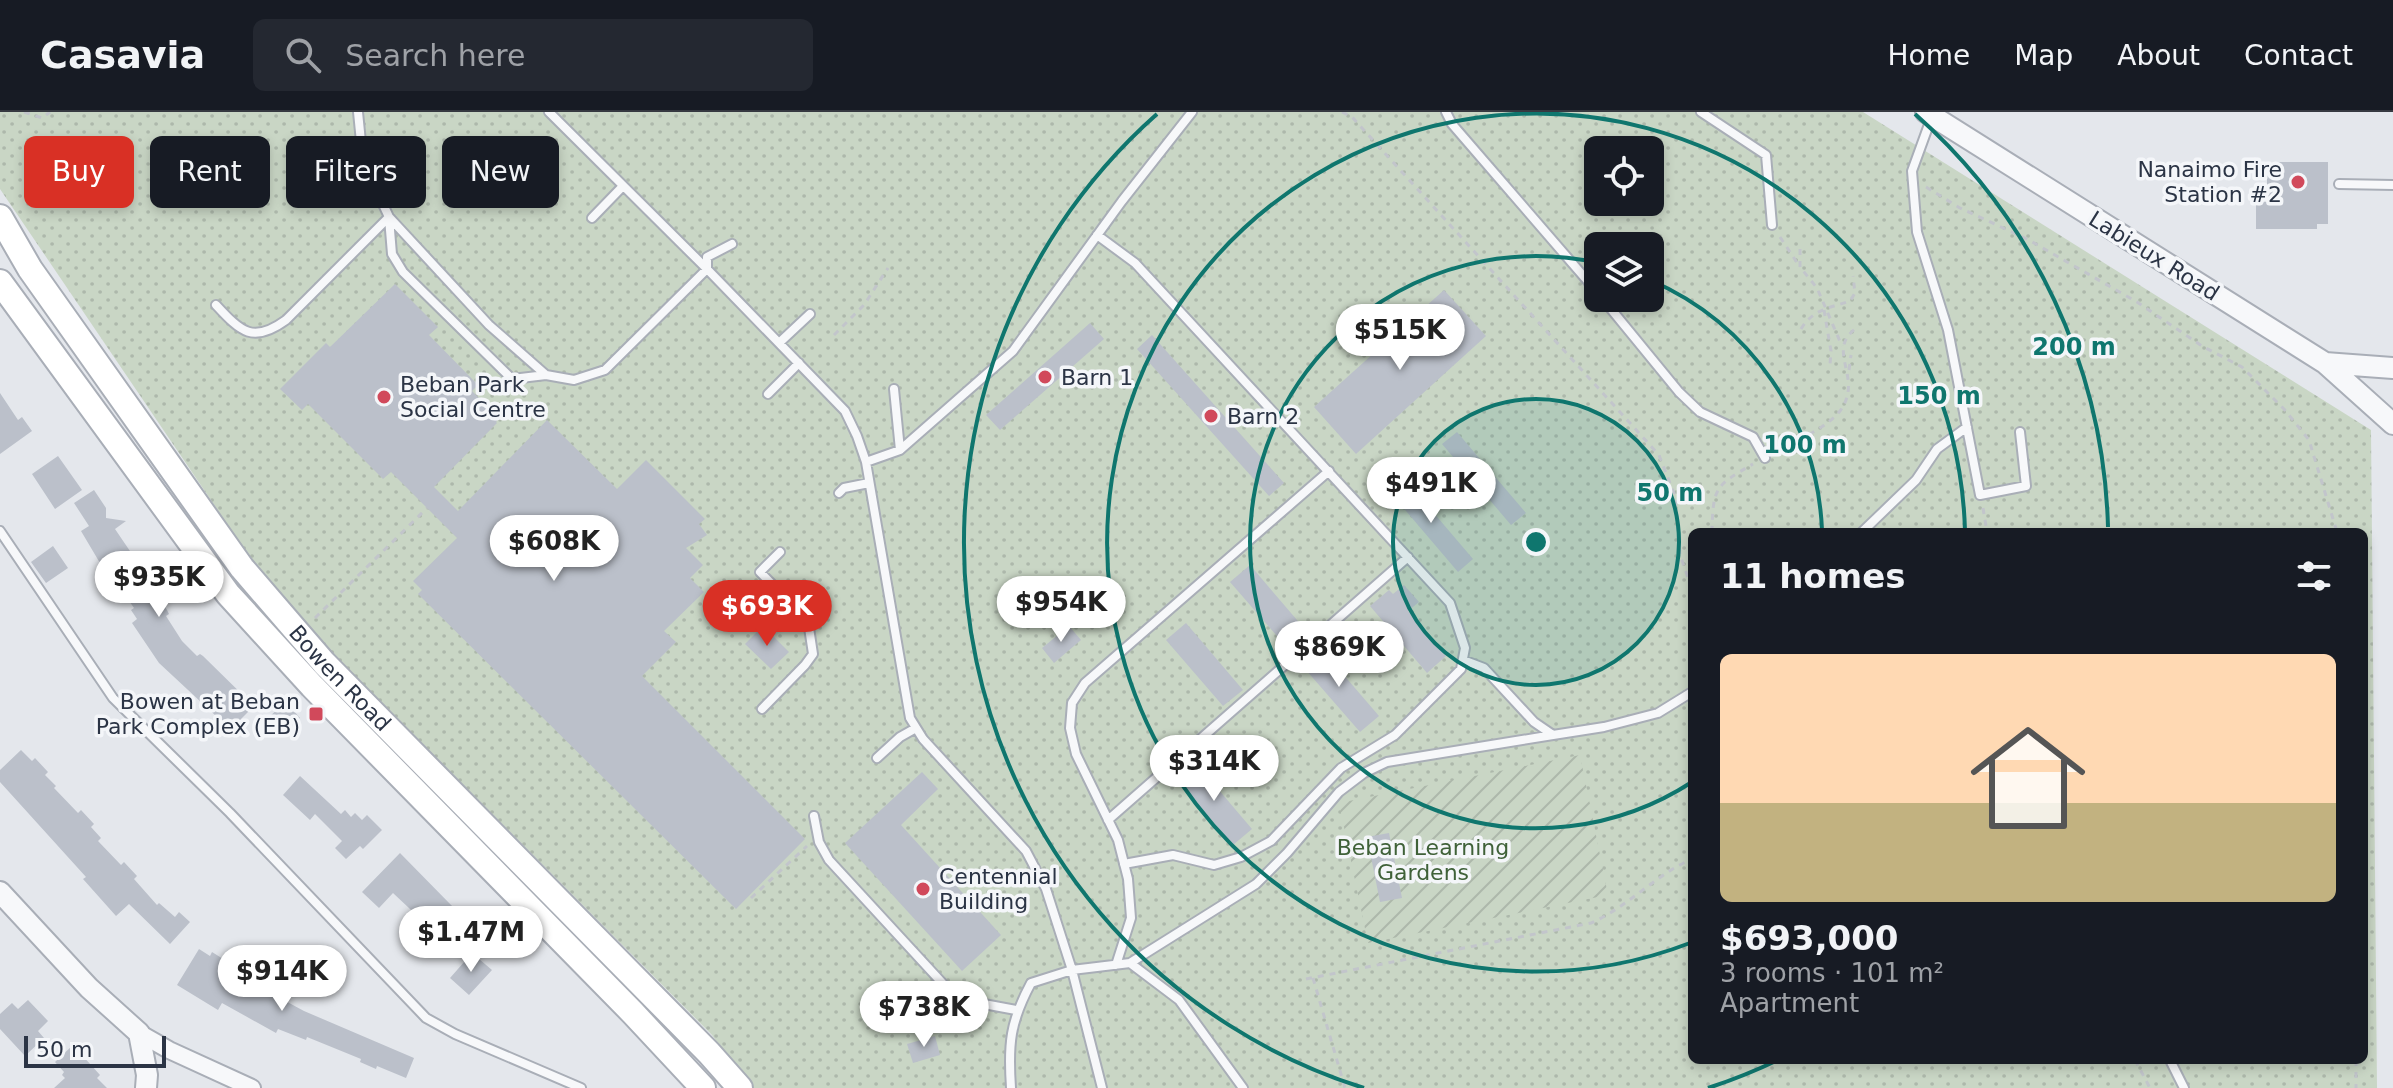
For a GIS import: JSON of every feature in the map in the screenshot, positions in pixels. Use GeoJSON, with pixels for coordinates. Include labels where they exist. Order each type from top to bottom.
{"type":"FeatureCollection","features":[{"type":"Feature","properties":{"kind":"main road","name":"Bowen Road"},"geometry":{"type":"LineString","coordinates":[[0,217],[30,269],[242,568],[324,663],[740,1088]]}},
{"type":"Feature","properties":{"kind":"main road","name":"Bowen Road"},"geometry":{"type":"LineString","coordinates":[[2,288],[228,594],[312,686],[703,1088]]}},
{"type":"Feature","properties":{"kind":"street","name":"Labieux Road"},"geometry":{"type":"LineString","coordinates":[[1929,114],[2325,363],[2393,368]]}},
{"type":"Feature","properties":{"kind":"street"},"geometry":{"type":"LineString","coordinates":[[2325,363],[2393,424]]}},
{"type":"Feature","properties":{"kind":"street"},"geometry":{"type":"LineString","coordinates":[[0,892],[89,988],[139,1033],[252,1088]]}},
{"type":"Feature","properties":{"kind":"street"},"geometry":{"type":"LineString","coordinates":[[139,1033],[147,1075],[146,1088]]}},
{"type":"Feature","properties":{"kind":"lane"},"geometry":{"type":"LineString","coordinates":[[358,112],[360,136]]}},
{"type":"Feature","properties":{"kind":"lane"},"geometry":{"type":"LineString","coordinates":[[549,112],[845,411],[866,462],[910,718],[923,739],[1026,851],[1046,889],[1072,970],[1102,1088]]}},
{"type":"Feature","properties":{"kind":"lane"},"geometry":{"type":"LineString","coordinates":[[866,462],[900,450],[1013,351],[1192,112]]}},
{"type":"Feature","properties":{"kind":"lane"},"geometry":{"type":"LineString","coordinates":[[1446,112],[1452,124],[1584,277]]}},
{"type":"Feature","properties":{"kind":"lane"},"geometry":{"type":"LineString","coordinates":[[1701,112],[1766,155],[1772,225]]}},
{"type":"Feature","properties":{"kind":"lane"},"geometry":{"type":"LineString","coordinates":[[1929,114],[1912,171],[1917,232],[1948,330],[1980,495],[2026,486],[2020,432]]}},
{"type":"Feature","properties":{"kind":"lane"},"geometry":{"type":"LineString","coordinates":[[2339,184],[2393,185]]}},
{"type":"Feature","properties":{"kind":"lane"},"geometry":{"type":"LineString","coordinates":[[592,218],[623,186]]}},
{"type":"Feature","properties":{"kind":"lane"},"geometry":{"type":"LineString","coordinates":[[385,208],[389,217],[489,325],[546,375]]}},
{"type":"Feature","properties":{"kind":"lane"},"geometry":{"type":"LineString","coordinates":[[216,305],[245,331],[255,334],[270,332],[286,320],[389,217]]}},
{"type":"Feature","properties":{"kind":"lane"},"geometry":{"type":"LineString","coordinates":[[389,217],[392,254],[403,272],[512,379],[546,375],[574,380],[605,370],[707,269],[707,257],[732,244]]}},
{"type":"Feature","properties":{"kind":"lane"},"geometry":{"type":"LineString","coordinates":[[1097,235],[1135,263],[1450,603],[1465,648],[1461,669],[1446,686],[1395,735],[1341,768],[1271,841],[1241,857],[1214,865],[1173,855],[1124,864]]}},
{"type":"Feature","properties":{"kind":"lane"},"geometry":{"type":"LineString","coordinates":[[1614,312],[1689,402],[1717,422],[1753,437],[1765,458]]}},
{"type":"Feature","properties":{"kind":"lane"},"geometry":{"type":"LineString","coordinates":[[779,343],[810,314]]}},
{"type":"Feature","properties":{"kind":"lane"},"geometry":{"type":"LineString","coordinates":[[768,394],[799,363]]}},
{"type":"Feature","properties":{"kind":"lane"},"geometry":{"type":"LineString","coordinates":[[894,389],[900,450]]}},
{"type":"Feature","properties":{"kind":"lane"},"geometry":{"type":"LineString","coordinates":[[1866,528],[1916,480],[1937,449],[1967,427]]}},
{"type":"Feature","properties":{"kind":"lane"},"geometry":{"type":"LineString","coordinates":[[1116,965],[1131,918],[1124,864],[1118,840],[1076,754],[1070,728],[1072,703],[1085,683],[1329,471]]}},
{"type":"Feature","properties":{"kind":"lane"},"geometry":{"type":"LineString","coordinates":[[839,493],[844,488],[869,483]]}},
{"type":"Feature","properties":{"kind":"lane"},"geometry":{"type":"LineString","coordinates":[[0,531],[113,698],[230,813],[426,1018],[455,1034],[581,1088]]}},
{"type":"Feature","properties":{"kind":"lane"},"geometry":{"type":"LineString","coordinates":[[762,709],[813,654],[808,621],[760,572],[780,552]]}},
{"type":"Feature","properties":{"kind":"lane"},"geometry":{"type":"LineString","coordinates":[[1108,820],[1408,557]]}},
{"type":"Feature","properties":{"kind":"lane"},"geometry":{"type":"LineString","coordinates":[[1463,660],[1484,668],[1534,722],[1553,735]]}},
{"type":"Feature","properties":{"kind":"lane"},"geometry":{"type":"LineString","coordinates":[[1011,1088],[1009,1049],[1016,1010],[1031,983],[1072,970],[1130,963],[1256,884],[1339,792],[1364,773],[1387,762],[1604,727],[1658,713],[1688,694]]}},
{"type":"Feature","properties":{"kind":"lane"},"geometry":{"type":"LineString","coordinates":[[877,758],[900,737],[916,728]]}},
{"type":"Feature","properties":{"kind":"lane"},"geometry":{"type":"LineString","coordinates":[[814,816],[819,842],[829,860],[957,999],[1016,1010]]}},
{"type":"Feature","properties":{"kind":"lane"},"geometry":{"type":"LineString","coordinates":[[1130,963],[1179,1000],[1243,1088]]}},
{"type":"Feature","properties":{"kind":"lane"},"geometry":{"type":"LineString","coordinates":[[2172,1064],[2184,1088]]}},
{"type":"Feature","properties":{"kind":"path"},"geometry":{"type":"LineString","coordinates":[[24,112],[42,118],[50,112]]}},
{"type":"Feature","properties":{"kind":"path"},"geometry":{"type":"LineString","coordinates":[[1342,112],[1352,117],[1659,455],[1675,496],[1680,555],[1688,578]]}},
{"type":"Feature","properties":{"kind":"path"},"geometry":{"type":"LineString","coordinates":[[1912,171],[1918,182],[1960,208],[2027,239],[2137,302],[2202,346],[2242,367],[2284,409],[2309,440],[2336,528]]}},
{"type":"Feature","properties":{"kind":"path"},"geometry":{"type":"LineString","coordinates":[[1772,225],[1817,288],[1842,347],[1849,374]]}},
{"type":"Feature","properties":{"kind":"path"},"geometry":{"type":"LineString","coordinates":[[1800,249],[1800,267]]}},
{"type":"Feature","properties":{"kind":"path"},"geometry":{"type":"LineString","coordinates":[[834,335],[864,305],[888,268]]}},
{"type":"Feature","properties":{"kind":"path"},"geometry":{"type":"LineString","coordinates":[[1801,329],[1813,314],[1850,301],[1855,293],[1853,276]]}},
{"type":"Feature","properties":{"kind":"path"},"geometry":{"type":"LineString","coordinates":[[1824,308],[1831,351],[1830,365]]}},
{"type":"Feature","properties":{"kind":"path"},"geometry":{"type":"LineString","coordinates":[[1842,347],[1846,335],[1858,327]]}},
{"type":"Feature","properties":{"kind":"path"},"geometry":{"type":"LineString","coordinates":[[1712,528],[1712,502],[1720,483],[1820,427],[1840,410],[1849,389],[1851,355]]}},
{"type":"Feature","properties":{"kind":"path"},"geometry":{"type":"LineString","coordinates":[[1980,495],[1986,528]]}},
{"type":"Feature","properties":{"kind":"path"},"geometry":{"type":"LineString","coordinates":[[308,625],[427,508]]}},
{"type":"Feature","properties":{"kind":"path"},"geometry":{"type":"LineString","coordinates":[[751,898],[811,841]]}},
{"type":"Feature","properties":{"kind":"path"},"geometry":{"type":"LineString","coordinates":[[1306,979],[1591,923],[1604,918],[1654,880],[1688,861]]}},
{"type":"Feature","properties":{"kind":"path"},"geometry":{"type":"LineString","coordinates":[[1313,978],[1345,1088]]}},
{"type":"Feature","properties":{"kind":"path"},"geometry":{"type":"LineString","coordinates":[[2137,1064],[2150,1088]]}},
{"type":"Feature","properties":{"kind":"path"},"geometry":{"type":"LineString","coordinates":[[2356,1064],[2356,1088]]}},
{"type":"Feature","properties":{"kind":"green space","name":"Beban Learning Gardens"},"geometry":{"type":"Polygon","coordinates":[[[0,112],[1863,112],[2371,430],[2377,1088],[749,1088],[712,1035],[278,599],[0,189],[0,112]]]}},
{"type":"Feature","properties":{"kind":"green space","name":"Beban Learning Gardens"},"geometry":{"type":"Polygon","coordinates":[[[1580,755],[1608,895],[1368,943],[1339,803],[1580,755]]]}},
{"type":"Feature","properties":{"kind":"building","name":"Nanaimo Fire Station #2"},"geometry":{"type":"Polygon","coordinates":[[[2267,162],[2328,162],[2328,224],[2317,224],[2317,229],[2256,229],[2256,202],[2267,202],[2267,162]]]}},
{"type":"Feature","properties":{"kind":"building"},"geometry":{"type":"Polygon","coordinates":[[[395,284],[438,327],[429,335],[478,385],[472,391],[499,418],[434,487],[458,511],[547,420],[617,489],[646,460],[705,519],[699,524],[707,535],[686,548],[703,565],[690,578],[704,592],[664,631],[676,642],[642,676],[805,839],[736,909],[418,594],[422,590],[413,581],[457,538],[391,472],[383,479],[308,404],[302,410],[280,389],[326,343],[330,347],[395,284]]]}},
{"type":"Feature","properties":{"kind":"building"},"geometry":{"type":"Polygon","coordinates":[[[1444,290],[1486,336],[1356,454],[1314,407],[1444,290]]]}},
{"type":"Feature","properties":{"kind":"building","name":"Barn 1"},"geometry":{"type":"Polygon","coordinates":[[[1090,323],[1104,339],[1000,430],[986,415],[1090,323]]]}},
{"type":"Feature","properties":{"kind":"building","name":"Barn 2"},"geometry":{"type":"Polygon","coordinates":[[[1152,335],[1284,483],[1269,496],[1137,349],[1152,335]]]}},
{"type":"Feature","properties":{"kind":"building"},"geometry":{"type":"Polygon","coordinates":[[[0,393],[18,420],[22,417],[32,431],[0,454],[0,393]]]}},
{"type":"Feature","properties":{"kind":"building"},"geometry":{"type":"Polygon","coordinates":[[[1457,432],[1526,513],[1511,525],[1442,444],[1457,432]]]}},
{"type":"Feature","properties":{"kind":"building"},"geometry":{"type":"Polygon","coordinates":[[[58,456],[82,490],[55,509],[32,474],[58,456]]]}},
{"type":"Feature","properties":{"kind":"building"},"geometry":{"type":"Polygon","coordinates":[[[1404,478],[1473,559],[1458,572],[1389,491],[1404,478]]]}},
{"type":"Feature","properties":{"kind":"building"},"geometry":{"type":"Polygon","coordinates":[[[94,490],[106,508],[106,518],[126,521],[115,529],[134,557],[138,554],[148,570],[146,575],[182,641],[197,656],[203,656],[254,706],[225,735],[212,721],[216,716],[159,663],[132,623],[137,619],[131,610],[134,608],[117,583],[113,585],[81,531],[89,526],[74,503],[94,490]]]}},
{"type":"Feature","properties":{"kind":"building"},"geometry":{"type":"Polygon","coordinates":[[[53,546],[68,568],[46,583],[31,562],[53,546]]]}},
{"type":"Feature","properties":{"kind":"building"},"geometry":{"type":"Polygon","coordinates":[[[1250,565],[1309,634],[1290,651],[1230,582],[1250,565]]]}},
{"type":"Feature","properties":{"kind":"building"},"geometry":{"type":"Polygon","coordinates":[[[1404,585],[1419,602],[1408,611],[1446,656],[1427,673],[1370,606],[1389,590],[1393,594],[1404,585]]]}},
{"type":"Feature","properties":{"kind":"building"},"geometry":{"type":"Polygon","coordinates":[[[1186,623],[1243,690],[1223,706],[1166,640],[1186,623]]]}},
{"type":"Feature","properties":{"kind":"building"},"geometry":{"type":"Polygon","coordinates":[[[763,626],[789,652],[771,669],[745,644],[763,626]]]}},
{"type":"Feature","properties":{"kind":"building"},"geometry":{"type":"Polygon","coordinates":[[[1069,626],[1081,640],[1054,663],[1042,648],[1069,626]]]}},
{"type":"Feature","properties":{"kind":"building"},"geometry":{"type":"Polygon","coordinates":[[[1318,645],[1379,716],[1360,732],[1299,662],[1318,645]]]}},
{"type":"Feature","properties":{"kind":"building"},"geometry":{"type":"Polygon","coordinates":[[[286,702],[300,718],[284,732],[270,716],[286,702]]]}},
{"type":"Feature","properties":{"kind":"building"},"geometry":{"type":"Polygon","coordinates":[[[21,750],[32,761],[35,758],[48,772],[45,775],[56,786],[54,788],[78,813],[81,810],[94,824],[91,827],[101,838],[98,841],[121,865],[124,862],[137,876],[134,879],[157,905],[159,903],[175,917],[179,912],[190,922],[170,944],[129,904],[116,916],[83,879],[86,877],[0,782],[0,770],[21,750]]]}},
{"type":"Feature","properties":{"kind":"building"},"geometry":{"type":"Polygon","coordinates":[[[1195,762],[1252,829],[1233,845],[1175,778],[1195,762]]]}},
{"type":"Feature","properties":{"kind":"building","name":"Centennial Building"},"geometry":{"type":"Polygon","coordinates":[[[922,772],[938,789],[901,825],[1001,935],[962,971],[845,843],[922,772]]]}},
{"type":"Feature","properties":{"kind":"building"},"geometry":{"type":"Polygon","coordinates":[[[300,776],[341,814],[345,810],[351,817],[355,813],[362,820],[367,815],[382,830],[363,849],[360,846],[346,859],[335,848],[342,841],[315,814],[310,820],[283,795],[300,776]]]}},
{"type":"Feature","properties":{"kind":"building"},"geometry":{"type":"Polygon","coordinates":[[[1389,833],[1402,898],[1380,902],[1367,837],[1389,833]]]}},
{"type":"Feature","properties":{"kind":"building"},"geometry":{"type":"Polygon","coordinates":[[[400,853],[453,907],[437,923],[432,919],[427,925],[393,893],[379,908],[362,892],[400,853]]]}},
{"type":"Feature","properties":{"kind":"building"},"geometry":{"type":"Polygon","coordinates":[[[199,949],[210,956],[212,952],[231,964],[229,968],[239,976],[304,1011],[414,1058],[406,1078],[377,1066],[376,1069],[360,1062],[361,1059],[307,1037],[306,1040],[278,1029],[276,1033],[222,1003],[218,1010],[177,985],[199,949]]]}},
{"type":"Feature","properties":{"kind":"building"},"geometry":{"type":"Polygon","coordinates":[[[472,953],[492,970],[469,995],[450,978],[472,953]]]}},
{"type":"Feature","properties":{"kind":"building"},"geometry":{"type":"Polygon","coordinates":[[[28,1000],[48,1021],[38,1031],[44,1038],[25,1056],[0,1029],[0,1014],[12,1003],[18,1009],[28,1000]]]}},
{"type":"Feature","properties":{"kind":"building"},"geometry":{"type":"Polygon","coordinates":[[[935,1036],[940,1055],[913,1063],[907,1044],[935,1036]]]}},
{"type":"Feature","properties":{"kind":"building"},"geometry":{"type":"Polygon","coordinates":[[[73,1045],[100,1075],[97,1078],[107,1088],[54,1088],[65,1078],[55,1062],[73,1045]]]}},
{"type":"Feature","properties":{"kind":"place","name":"Nanaimo Fire Station #2"},"geometry":{"type":"Point","coordinates":[2298,182]}},
{"type":"Feature","properties":{"kind":"place","name":"Barn 1"},"geometry":{"type":"Point","coordinates":[1045,377]}},
{"type":"Feature","properties":{"kind":"place","name":"Beban Park Social Centre"},"geometry":{"type":"Point","coordinates":[384,397]}},
{"type":"Feature","properties":{"kind":"place","name":"Barn 2"},"geometry":{"type":"Point","coordinates":[1211,416]}},
{"type":"Feature","properties":{"kind":"place","name":"Bowen at Beban Park Complex (EB)"},"geometry":{"type":"Point","coordinates":[316,714]}},
{"type":"Feature","properties":{"kind":"place","name":"Centennial Building"},"geometry":{"type":"Point","coordinates":[923,889]}}]}
